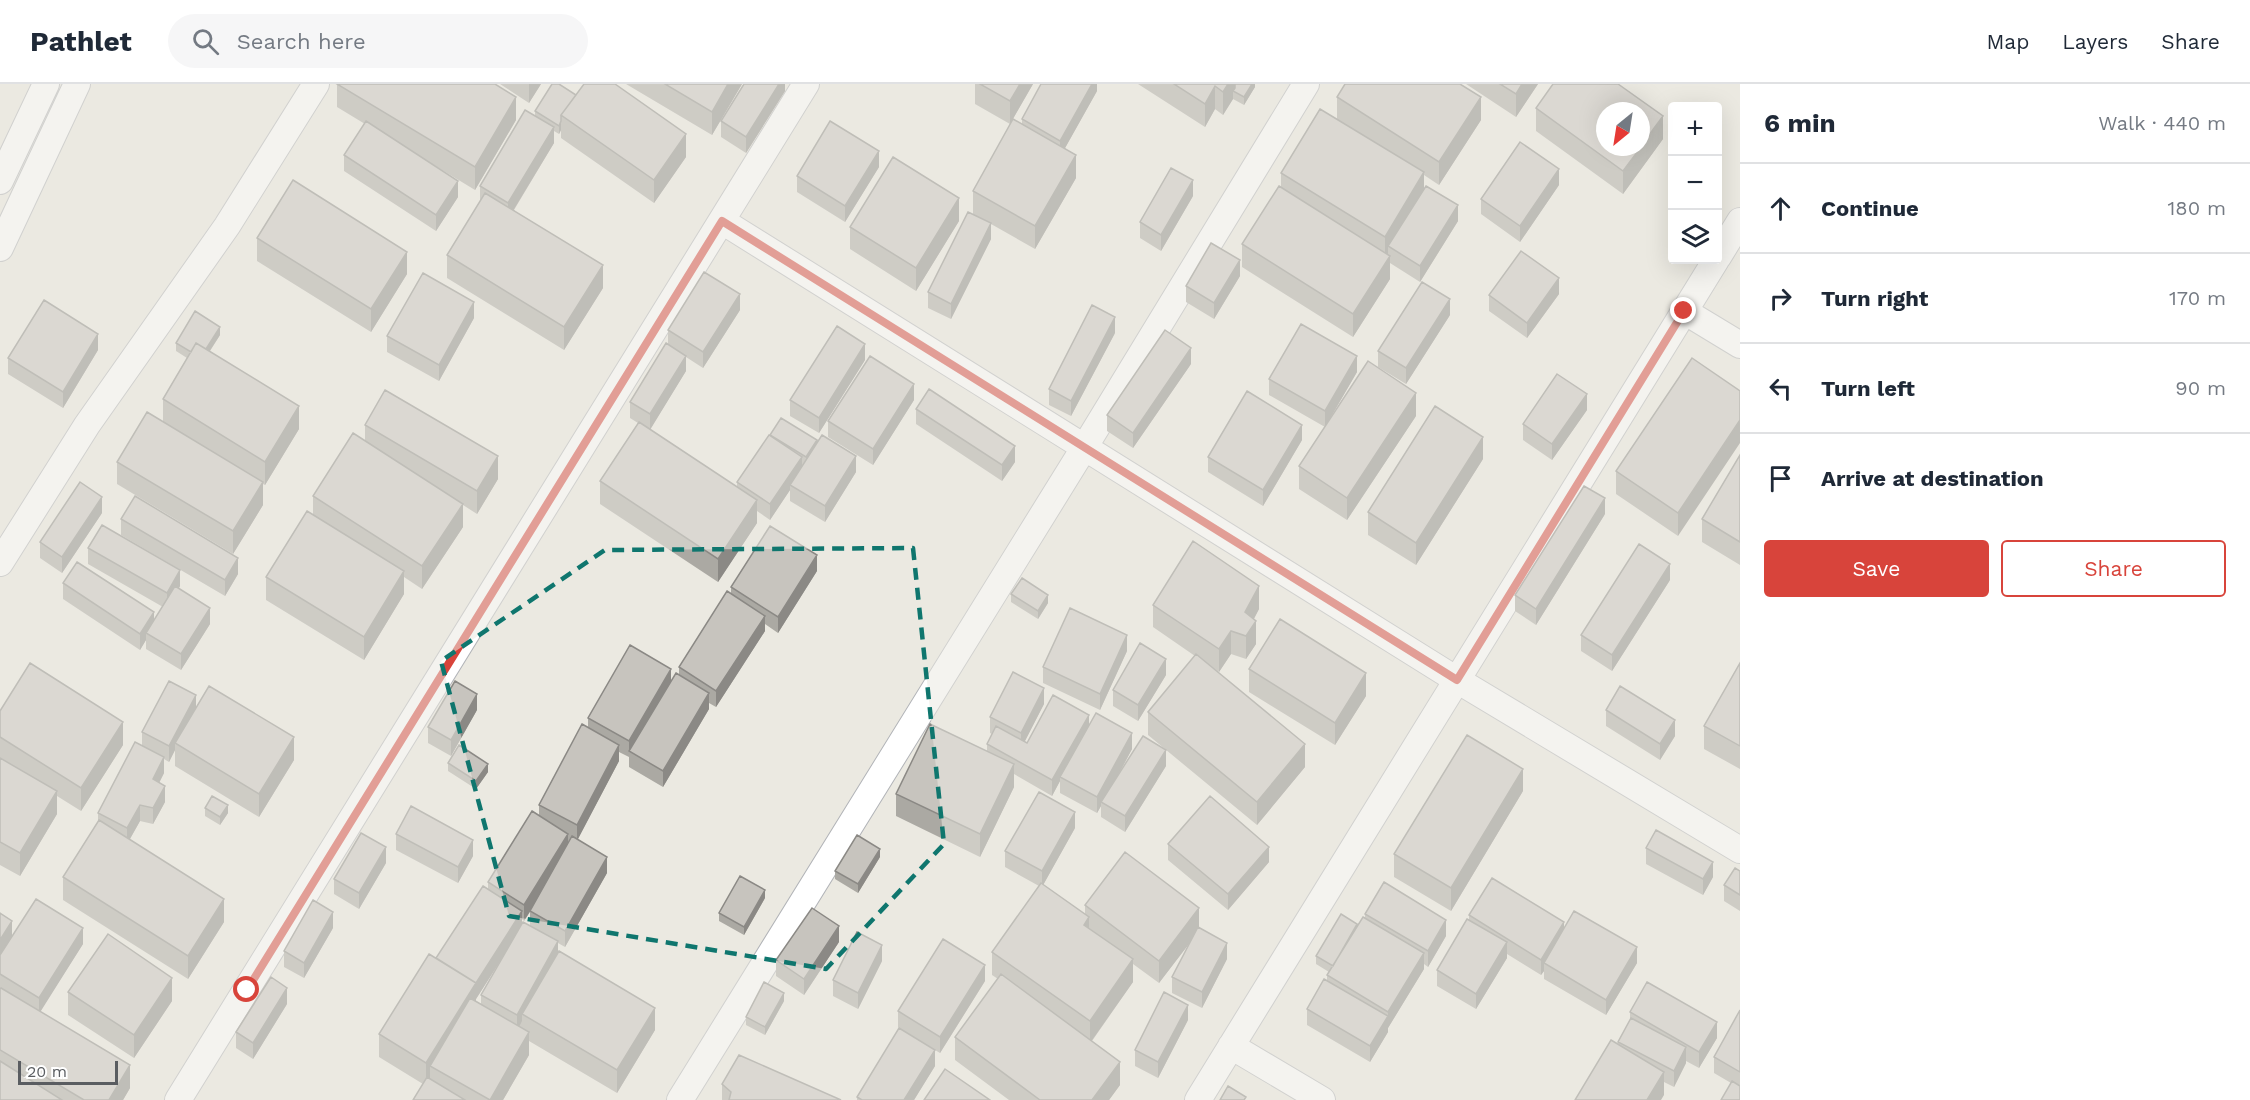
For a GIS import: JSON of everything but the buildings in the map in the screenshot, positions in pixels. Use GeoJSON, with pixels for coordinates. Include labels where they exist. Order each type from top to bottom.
{"type":"FeatureCollection","features":[{"type":"Feature","properties":{"kind":"street"},"geometry":{"type":"LineString","coordinates":[[0,181],[46,84]]}},
{"type":"Feature","properties":{"kind":"street"},"geometry":{"type":"LineString","coordinates":[[0,248],[77,84]]}},
{"type":"Feature","properties":{"kind":"street"},"geometry":{"type":"LineString","coordinates":[[1,560],[87,425],[227,226],[316,84]]}},
{"type":"Feature","properties":{"kind":"street"},"geometry":{"type":"LineString","coordinates":[[178,1100],[806,84]]}},
{"type":"Feature","properties":{"kind":"street"},"geometry":{"type":"LineString","coordinates":[[680,1100],[1084,448],[1306,84]]}},
{"type":"Feature","properties":{"kind":"street"},"geometry":{"type":"LineString","coordinates":[[1722,250],[1740,220]]}},
{"type":"Feature","properties":{"kind":"street"},"geometry":{"type":"LineString","coordinates":[[722,221],[1457,680],[1740,850]]}},
{"type":"Feature","properties":{"kind":"street"},"geometry":{"type":"LineString","coordinates":[[1198,1100],[1713,264]]}},
{"type":"Feature","properties":{"kind":"street"},"geometry":{"type":"LineString","coordinates":[[1684,311],[1740,345]]}},
{"type":"Feature","properties":{"kind":"street"},"geometry":{"type":"LineString","coordinates":[[1231,1046],[1322,1100]]}},
{"type":"Feature","properties":{"kind":"highlighted area"},"geometry":{"type":"Polygon","coordinates":[[[913,548],[944,844],[826,969],[509,916],[441,661],[605,550],[913,548]]]}},
{"type":"Feature","properties":{"kind":"route"},"geometry":{"type":"LineString","coordinates":[[247,990],[722,221],[1457,680],[1684,311]]}}]}
